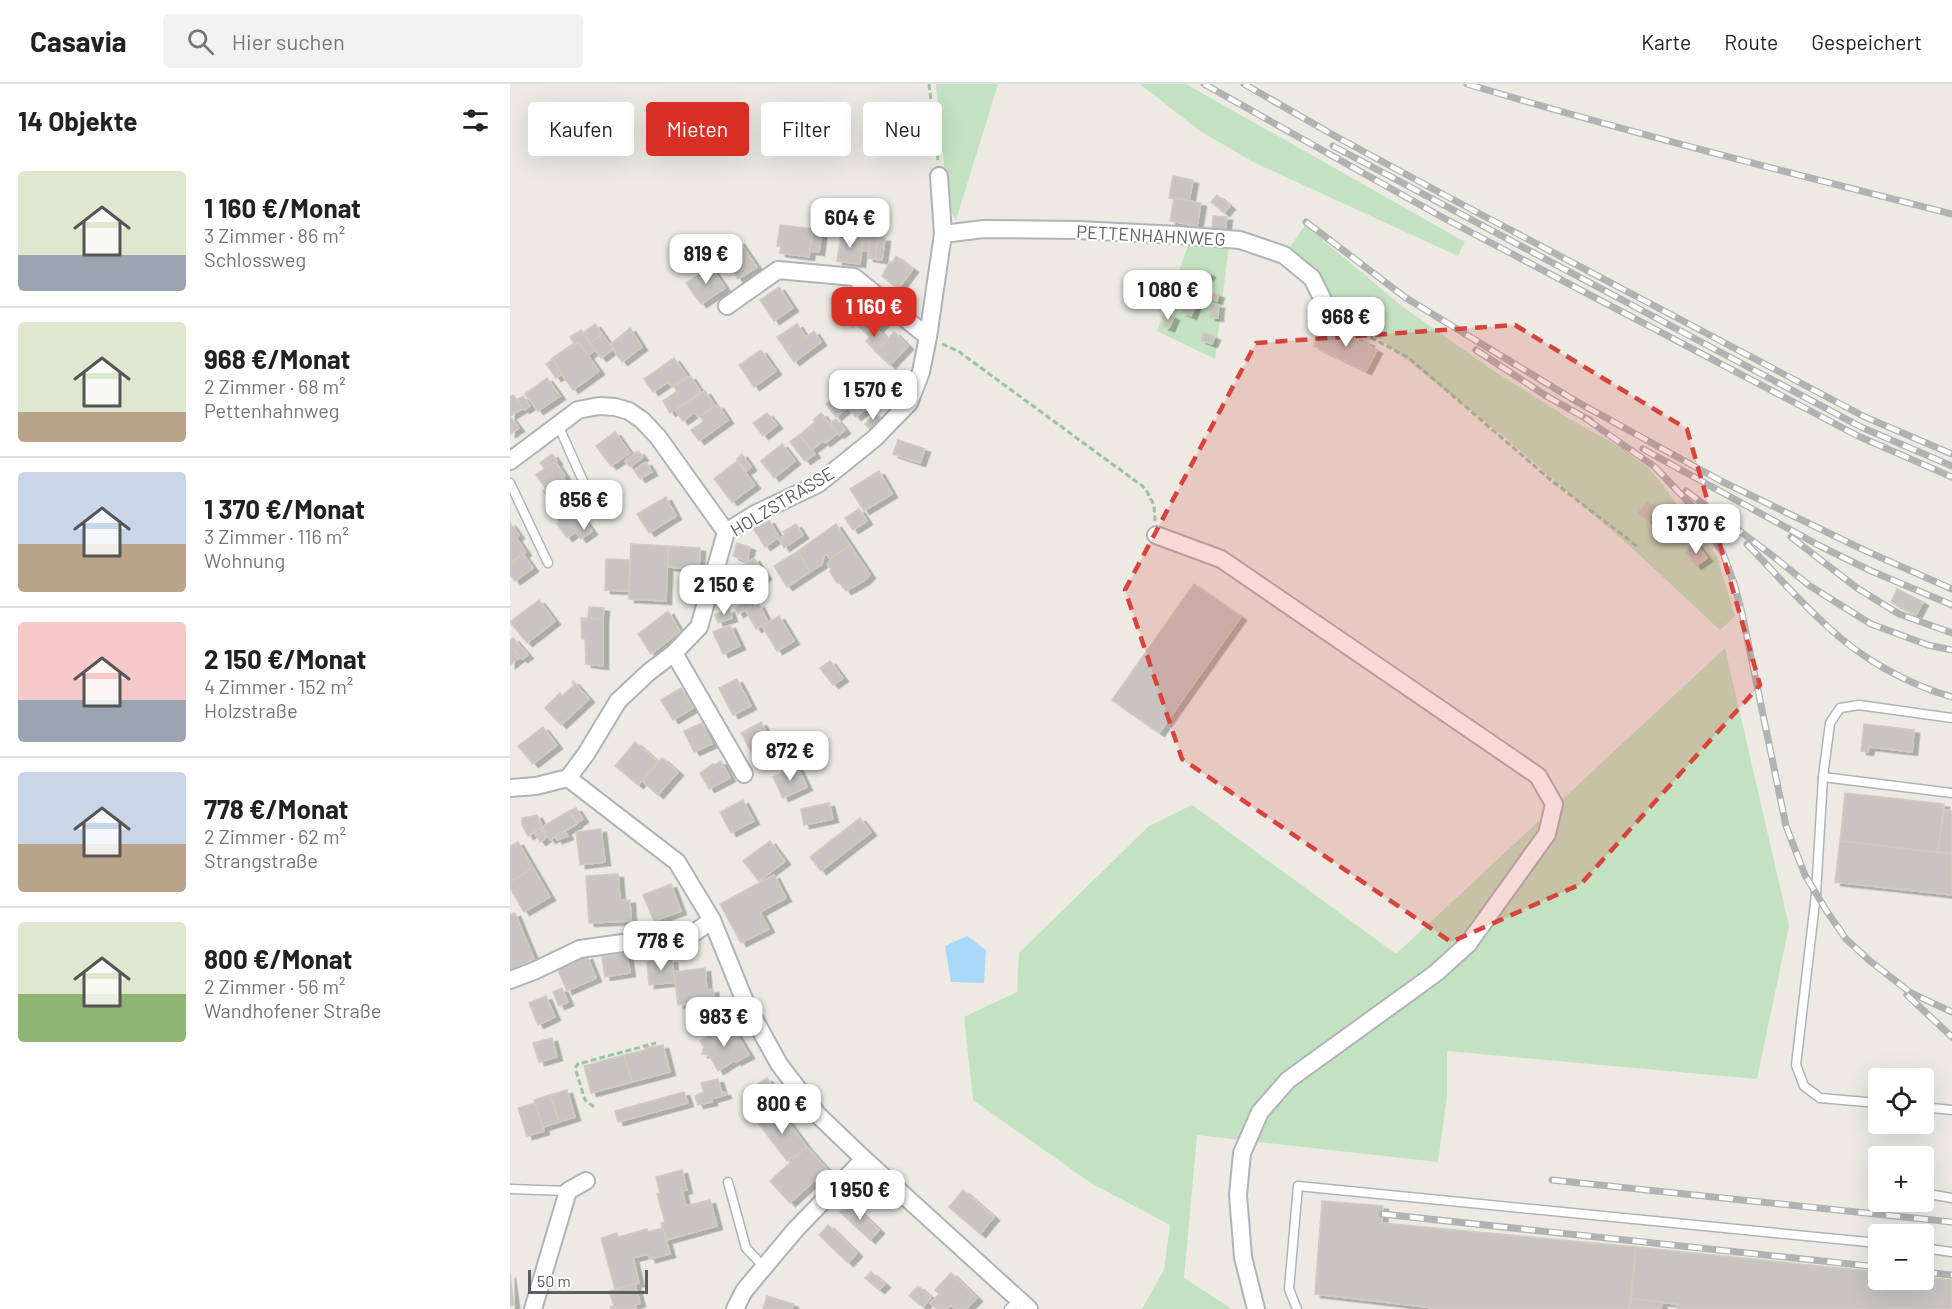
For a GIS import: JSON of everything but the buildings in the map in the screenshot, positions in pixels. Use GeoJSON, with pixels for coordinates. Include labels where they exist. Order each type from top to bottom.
{"type":"FeatureCollection","features":[{"type":"Feature","properties":{"kind":"street","name":"HOLZSTRASSE"},"geometry":{"type":"LineString","coordinates":[[568,778],[586,754],[618,701],[699,627],[726,532],[755,514],[818,484],[875,438],[909,403],[921,372],[943,234],[939,176]]}},
{"type":"Feature","properties":{"kind":"street","name":"PETTENHAHNWEG"},"geometry":{"type":"LineString","coordinates":[[943,234],[984,229],[1078,230],[1240,240],[1284,255],[1312,278],[1328,310]]}},
{"type":"Feature","properties":{"kind":"street"},"geometry":{"type":"LineString","coordinates":[[727,306],[778,270],[854,277],[928,337]]}},
{"type":"Feature","properties":{"kind":"street"},"geometry":{"type":"LineString","coordinates":[[510,461],[578,410],[599,406],[629,411],[642,420],[657,437],[726,532]]}},
{"type":"Feature","properties":{"kind":"street"},"geometry":{"type":"LineString","coordinates":[[1156,535],[1221,559],[1538,776],[1554,804],[1547,834],[1468,944],[1436,974],[1288,1080],[1260,1112],[1242,1153],[1238,1195],[1243,1257],[1256,1309]]}},
{"type":"Feature","properties":{"kind":"street"},"geometry":{"type":"LineString","coordinates":[[674,652],[744,774]]}},
{"type":"Feature","properties":{"kind":"street"},"geometry":{"type":"LineString","coordinates":[[510,788],[536,786],[568,778],[677,862],[712,920],[746,1004],[779,1064],[818,1115],[1019,1306]]}},
{"type":"Feature","properties":{"kind":"street"},"geometry":{"type":"LineString","coordinates":[[510,980],[580,949],[693,933],[712,920]]}},
{"type":"Feature","properties":{"kind":"street"},"geometry":{"type":"LineString","coordinates":[[735,1309],[744,1291],[796,1229],[864,1160]]}},
{"type":"Feature","properties":{"kind":"street"},"geometry":{"type":"LineString","coordinates":[[533,1309],[568,1191],[586,1181]]}},
{"type":"Feature","properties":{"kind":"lane"},"geometry":{"type":"LineString","coordinates":[[558,424],[588,492]]}},
{"type":"Feature","properties":{"kind":"lane"},"geometry":{"type":"LineString","coordinates":[[510,483],[548,563]]}},
{"type":"Feature","properties":{"kind":"lane"},"geometry":{"type":"LineString","coordinates":[[1868,1102],[1820,1098],[1804,1086],[1796,1065],[1816,894],[1823,777],[1830,723],[1840,708],[1859,705],[1952,718]]}},
{"type":"Feature","properties":{"kind":"lane"},"geometry":{"type":"LineString","coordinates":[[1823,777],[1952,793]]}},
{"type":"Feature","properties":{"kind":"lane"},"geometry":{"type":"LineString","coordinates":[[1934,1108],[1952,1110]]}},
{"type":"Feature","properties":{"kind":"lane"},"geometry":{"type":"LineString","coordinates":[[728,1182],[746,1248],[764,1268]]}},
{"type":"Feature","properties":{"kind":"lane"},"geometry":{"type":"LineString","coordinates":[[1297,1309],[1289,1289],[1298,1186],[1868,1243]]}},
{"type":"Feature","properties":{"kind":"lane"},"geometry":{"type":"LineString","coordinates":[[510,1189],[568,1191]]}},
{"type":"Feature","properties":{"kind":"lane"},"geometry":{"type":"LineString","coordinates":[[1934,1195],[1952,1198]]}},
{"type":"Feature","properties":{"kind":"lane"},"geometry":{"type":"LineString","coordinates":[[1934,1250],[1952,1252]]}},
{"type":"Feature","properties":{"kind":"path"},"geometry":{"type":"LineString","coordinates":[[929,84],[939,176]]}},
{"type":"Feature","properties":{"kind":"path"},"geometry":{"type":"LineString","coordinates":[[1328,310],[1338,320],[1409,358],[1552,481],[1638,546]]}},
{"type":"Feature","properties":{"kind":"path"},"geometry":{"type":"LineString","coordinates":[[928,337],[958,351],[1145,488],[1154,505],[1156,535]]}},
{"type":"Feature","properties":{"kind":"path"},"geometry":{"type":"LineString","coordinates":[[594,1107],[585,1100],[575,1068],[578,1064],[656,1043]]}},
{"type":"Feature","properties":{"kind":"highlighted area"},"geometry":{"type":"Polygon","coordinates":[[[1515,325],[1687,429],[1760,685],[1581,884],[1451,942],[1182,759],[1125,590],[1256,343],[1515,325]]]}},
{"type":"Feature","properties":{"kind":"green space"},"geometry":{"type":"Polygon","coordinates":[[[936,84],[998,84],[956,220],[948,208],[942,146],[942,102],[938,102],[936,84]]]}},
{"type":"Feature","properties":{"kind":"green space"},"geometry":{"type":"Polygon","coordinates":[[[1140,84],[1186,84],[1465,242],[1458,256],[1255,163],[1200,131],[1140,84]]]}},
{"type":"Feature","properties":{"kind":"green space"},"geometry":{"type":"Polygon","coordinates":[[[1305,225],[1403,307],[1491,369],[1570,419],[1620,447],[1651,470],[1717,557],[1735,616],[1720,630],[1633,549],[1507,439],[1380,339],[1335,309],[1286,253],[1305,225]]]}},
{"type":"Feature","properties":{"kind":"green space"},"geometry":{"type":"Polygon","coordinates":[[[1190,240],[1229,244],[1215,359],[1157,331],[1190,240]]]}},
{"type":"Feature","properties":{"kind":"green space"},"geometry":{"type":"Polygon","coordinates":[[[1725,648],[1789,926],[1757,1079],[1447,1051],[1447,1095],[1438,1162],[1197,1135],[1184,1278],[1232,1309],[1142,1309],[1164,1270],[1170,1225],[1091,1183],[973,1100],[964,1017],[1017,992],[1019,953],[1149,826],[1192,805],[1396,954],[1725,648]]]}},
{"type":"Feature","properties":{"kind":"water"},"geometry":{"type":"Polygon","coordinates":[[[967,936],[986,950],[984,983],[951,982],[945,946],[967,936]]]}},
{"type":"Feature","properties":{"kind":"railway"},"geometry":{"type":"LineString","coordinates":[[1204,84],[1440,216],[1858,436],[1952,477]]}},
{"type":"Feature","properties":{"kind":"railway"},"geometry":{"type":"LineString","coordinates":[[1244,84],[1448,197],[1865,417],[1952,454]]}},
{"type":"Feature","properties":{"kind":"railway"},"geometry":{"type":"LineString","coordinates":[[1467,84],[1770,168],[1952,214]]}},
{"type":"Feature","properties":{"kind":"railway"},"geometry":{"type":"LineString","coordinates":[[1333,146],[1861,427],[1952,466]]}},
{"type":"Feature","properties":{"kind":"railway"},"geometry":{"type":"LineString","coordinates":[[1306,222],[1406,298],[1579,403],[1721,481],[1866,551],[1952,589]]}},
{"type":"Feature","properties":{"kind":"railway"},"geometry":{"type":"LineString","coordinates":[[1476,350],[1548,397],[1591,421]]}},
{"type":"Feature","properties":{"kind":"railway"},"geometry":{"type":"LineString","coordinates":[[1585,418],[1655,467],[1691,505],[1723,553],[1742,613],[1786,826],[1805,875],[1826,910],[1846,939],[1870,961],[1911,993],[1952,1012]]}},
{"type":"Feature","properties":{"kind":"railway"},"geometry":{"type":"LineString","coordinates":[[1643,449],[1820,546],[1869,570],[1952,605]]}},
{"type":"Feature","properties":{"kind":"railway"},"geometry":{"type":"LineString","coordinates":[[1686,491],[1810,586],[1871,624],[1928,645],[1952,650]]}},
{"type":"Feature","properties":{"kind":"railway"},"geometry":{"type":"LineString","coordinates":[[1791,537],[1857,588],[1899,614],[1952,633]]}},
{"type":"Feature","properties":{"kind":"railway"},"geometry":{"type":"LineString","coordinates":[[1747,544],[1807,607],[1855,650],[1902,678],[1952,697]]}},
{"type":"Feature","properties":{"kind":"railway"},"geometry":{"type":"LineString","coordinates":[[1907,995],[1952,1037]]}},
{"type":"Feature","properties":{"kind":"railway"},"geometry":{"type":"LineString","coordinates":[[1552,1180],[1952,1222]]}},
{"type":"Feature","properties":{"kind":"railway"},"geometry":{"type":"LineString","coordinates":[[1382,1214],[1868,1266]]}},
{"type":"Feature","properties":{"kind":"railway"},"geometry":{"type":"LineString","coordinates":[[1934,1273],[1952,1275]]}}]}
